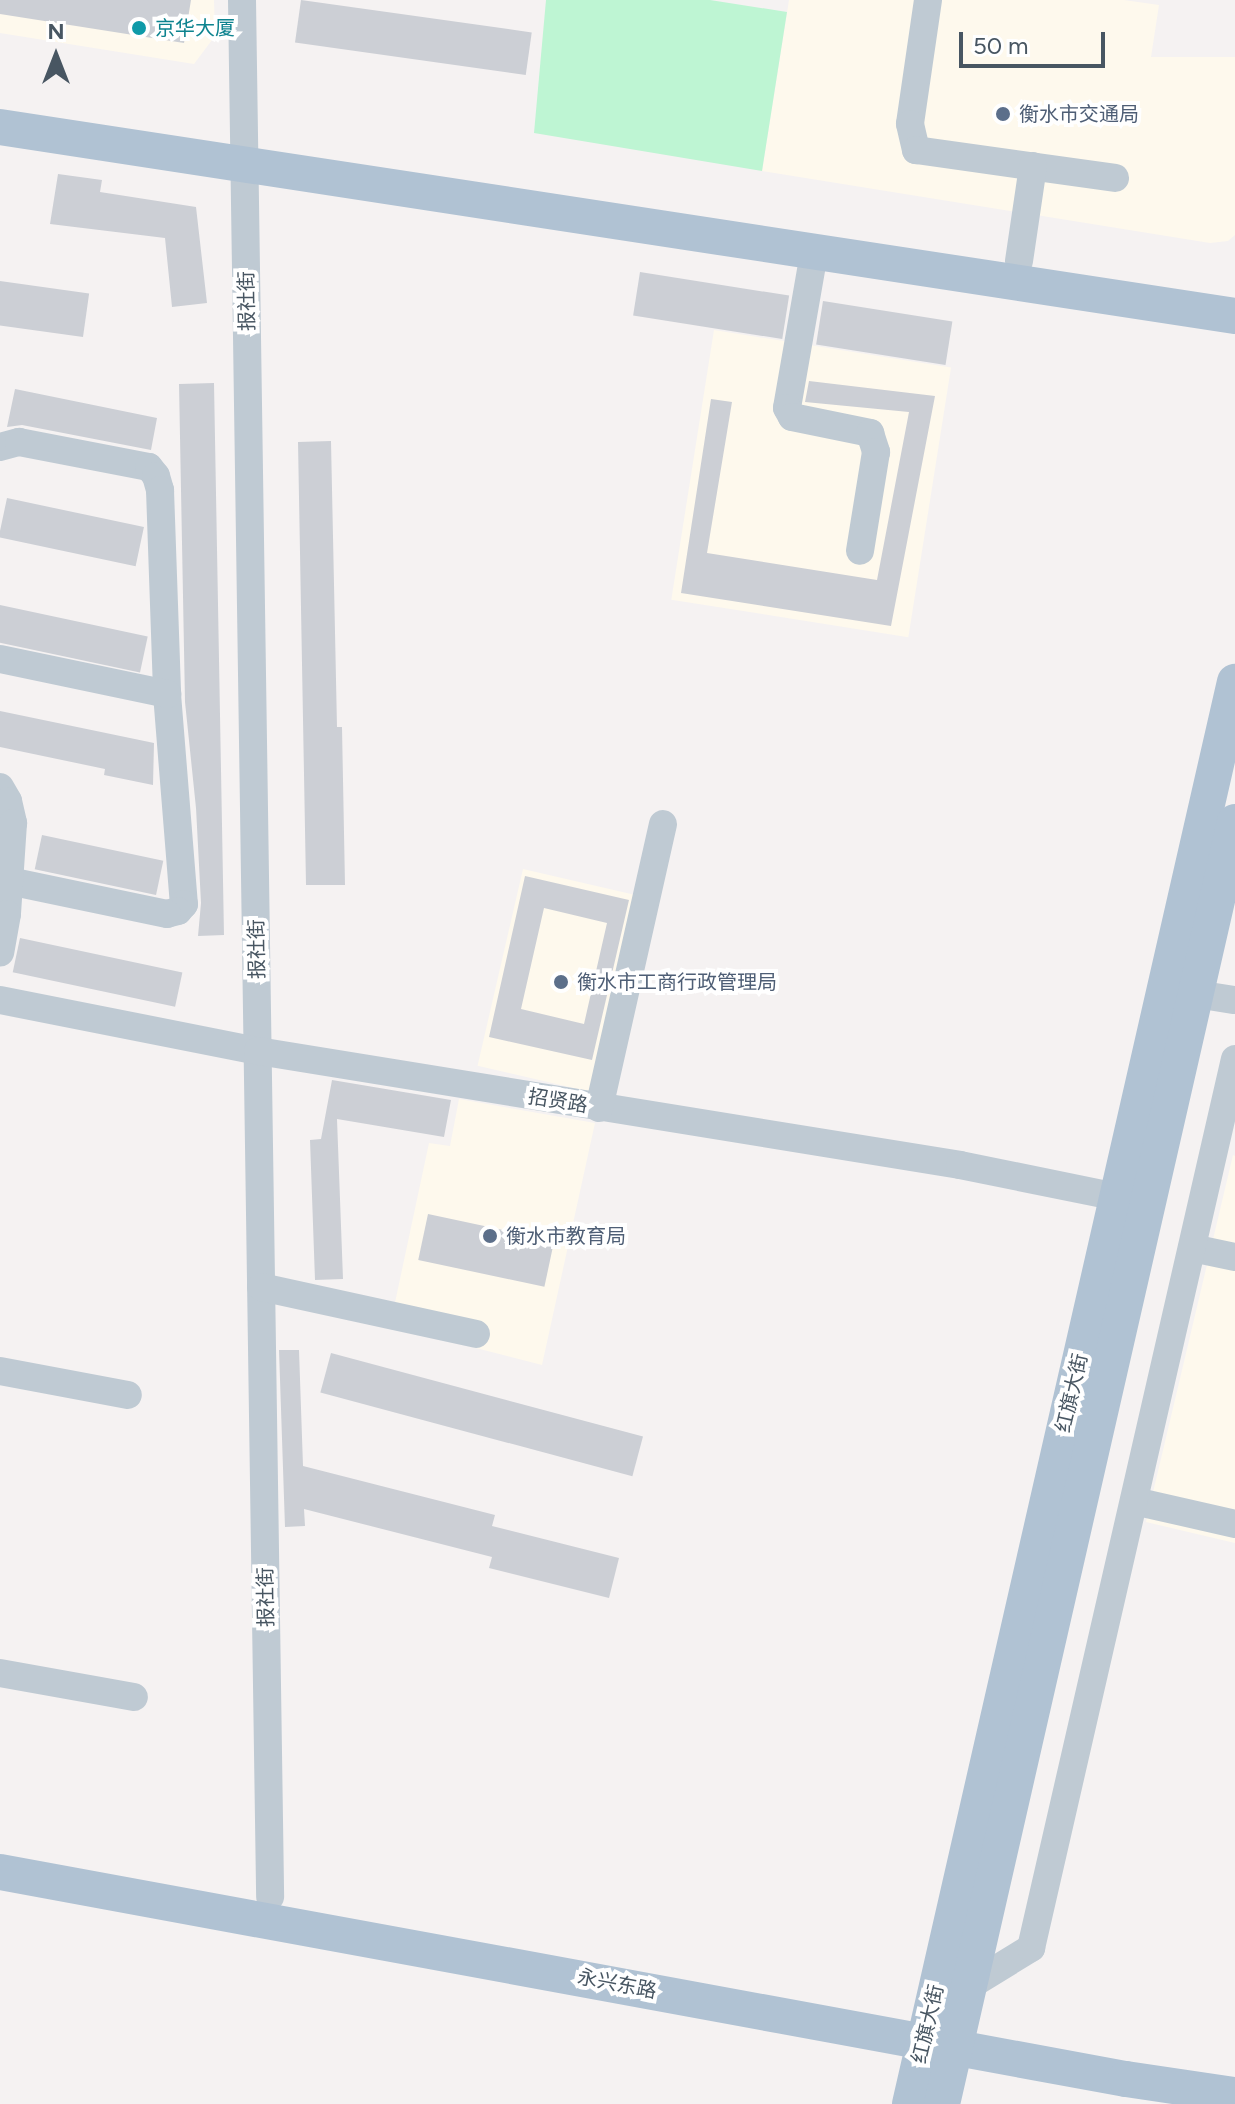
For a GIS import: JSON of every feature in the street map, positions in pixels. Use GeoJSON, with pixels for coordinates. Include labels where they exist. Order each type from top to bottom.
{"type":"FeatureCollection","features":[{"type":"Feature","properties":{"kind":"main road"},"geometry":{"type":"LineString","coordinates":[[0,104],[245,152],[814,253],[1235,316]]}},
{"type":"Feature","properties":{"kind":"main road"},"geometry":{"type":"LineString","coordinates":[[0,127],[245,152],[1235,293]]}},
{"type":"Feature","properties":{"kind":"main road","name":"红旗大街"},"geometry":{"type":"LineString","coordinates":[[942,2104],[942,2033],[1117,1197],[1235,682]]}},
{"type":"Feature","properties":{"kind":"main road","name":"红旗大街"},"geometry":{"type":"LineString","coordinates":[[910,2104],[942,2033],[969,1986],[1235,822]]}},
{"type":"Feature","properties":{"kind":"main road","name":"永兴东路"},"geometry":{"type":"LineString","coordinates":[[0,1849],[270,1897],[942,2033],[1150,2083],[1235,2095]]}},
{"type":"Feature","properties":{"kind":"main road","name":"永兴东路"},"geometry":{"type":"LineString","coordinates":[[0,1872],[942,2033],[1235,2072]]}},
{"type":"Feature","properties":{"kind":"street","name":"报社街"},"geometry":{"type":"LineString","coordinates":[[242,0],[270,1897]]}},
{"type":"Feature","properties":{"kind":"street"},"geometry":{"type":"LineString","coordinates":[[928,0],[910,124],[916,150],[1115,178]]}},
{"type":"Feature","properties":{"kind":"street"},"geometry":{"type":"LineString","coordinates":[[1019,261],[1033,166]]}},
{"type":"Feature","properties":{"kind":"street"},"geometry":{"type":"LineString","coordinates":[[814,253],[787,408],[792,417],[870,433],[876,452],[860,551]]}},
{"type":"Feature","properties":{"kind":"street"},"geometry":{"type":"LineString","coordinates":[[0,447],[19,442],[149,467],[156,476],[160,490],[167,694],[184,904],[178,911],[167,914],[5,880]]}},
{"type":"Feature","properties":{"kind":"street"},"geometry":{"type":"LineString","coordinates":[[0,659],[167,694]]}},
{"type":"Feature","properties":{"kind":"street"},"geometry":{"type":"LineString","coordinates":[[0,787],[8,801],[13,823],[0,952]]}},
{"type":"Feature","properties":{"kind":"street"},"geometry":{"type":"LineString","coordinates":[[599,1108],[663,824]]}},
{"type":"Feature","properties":{"kind":"street"},"geometry":{"type":"LineString","coordinates":[[1196,994],[1235,1000]]}},
{"type":"Feature","properties":{"kind":"street","name":"招贤路"},"geometry":{"type":"LineString","coordinates":[[0,1000],[258,1051],[960,1165],[1117,1197]]}},
{"type":"Feature","properties":{"kind":"street"},"geometry":{"type":"LineString","coordinates":[[969,1986],[1031,1948],[1235,1059]]}},
{"type":"Feature","properties":{"kind":"street"},"geometry":{"type":"LineString","coordinates":[[1192,1248],[1235,1257]]}},
{"type":"Feature","properties":{"kind":"street"},"geometry":{"type":"LineString","coordinates":[[261,1287],[476,1334]]}},
{"type":"Feature","properties":{"kind":"street"},"geometry":{"type":"LineString","coordinates":[[0,1371],[128,1395]]}},
{"type":"Feature","properties":{"kind":"street"},"geometry":{"type":"LineString","coordinates":[[1134,1501],[1235,1524]]}},
{"type":"Feature","properties":{"kind":"street"},"geometry":{"type":"LineString","coordinates":[[0,1673],[134,1697]]}},
{"type":"Feature","properties":{"kind":"shaded area"},"geometry":{"type":"Polygon","coordinates":[[[0,0],[214,0],[215,36],[194,64],[0,33],[0,0]]]}},
{"type":"Feature","properties":{"kind":"shaded area","name":"衡水市交通局"},"geometry":{"type":"Polygon","coordinates":[[[789,0],[1124,0],[1159,5],[1151,57],[1235,57],[1235,235],[1228,241],[1210,243],[762,171],[789,0]]]}},
{"type":"Feature","properties":{"kind":"shaded area"},"geometry":{"type":"Polygon","coordinates":[[[714,330],[951,368],[908,637],[671,600],[714,330]]]}},
{"type":"Feature","properties":{"kind":"shaded area","name":"衡水市工商行政管理局"},"geometry":{"type":"Polygon","coordinates":[[[523,869],[642,896],[596,1093],[478,1066],[523,869]]]}},
{"type":"Feature","properties":{"kind":"shaded area","name":"衡水市教育局"},"geometry":{"type":"Polygon","coordinates":[[[459,1099],[595,1123],[542,1365],[390,1326],[429,1143],[450,1146],[459,1099]]]}},
{"type":"Feature","properties":{"kind":"shaded area"},"geometry":{"type":"Polygon","coordinates":[[[1235,1156],[1235,1543],[1146,1522],[1235,1156]]]}},
{"type":"Feature","properties":{"kind":"green space"},"geometry":{"type":"Polygon","coordinates":[[[546,0],[710,0],[787,12],[762,171],[534,133],[546,0]]]}},
{"type":"Feature","properties":{"kind":"building","name":"京华大厦"},"geometry":{"type":"Polygon","coordinates":[[[0,0],[191,0],[184,43],[0,14],[0,0]]]}},
{"type":"Feature","properties":{"kind":"building"},"geometry":{"type":"Polygon","coordinates":[[[301,0],[532,32],[526,75],[295,43],[301,0]]]}},
{"type":"Feature","properties":{"kind":"building"},"geometry":{"type":"Polygon","coordinates":[[[58,174],[102,180],[100,192],[196,207],[207,303],[172,307],[165,238],[50,224],[58,174]]]}},
{"type":"Feature","properties":{"kind":"building"},"geometry":{"type":"Polygon","coordinates":[[[640,272],[789,296],[782,339],[633,315],[640,272]]]}},
{"type":"Feature","properties":{"kind":"building"},"geometry":{"type":"Polygon","coordinates":[[[0,281],[89,294],[83,337],[0,325],[0,281]]]}},
{"type":"Feature","properties":{"kind":"building"},"geometry":{"type":"Polygon","coordinates":[[[823,301],[952,321],[946,365],[816,344],[823,301]]]}},
{"type":"Feature","properties":{"kind":"building"},"geometry":{"type":"Polygon","coordinates":[[[809,381],[935,396],[891,626],[681,593],[711,399],[732,402],[707,553],[877,580],[909,412],[805,402],[809,381]]]}},
{"type":"Feature","properties":{"kind":"building"},"geometry":{"type":"Polygon","coordinates":[[[214,383],[224,935],[198,936],[201,903],[196,808],[185,702],[179,384],[214,383]]]}},
{"type":"Feature","properties":{"kind":"building"},"geometry":{"type":"Polygon","coordinates":[[[15,389],[157,418],[151,450],[22,425],[7,427],[15,389]]]}},
{"type":"Feature","properties":{"kind":"building"},"geometry":{"type":"Polygon","coordinates":[[[331,441],[337,727],[342,727],[345,885],[306,885],[298,442],[331,441]]]}},
{"type":"Feature","properties":{"kind":"building"},"geometry":{"type":"Polygon","coordinates":[[[7,498],[144,527],[136,566],[0,537],[7,498]]]}},
{"type":"Feature","properties":{"kind":"building"},"geometry":{"type":"Polygon","coordinates":[[[0,605],[148,636],[140,673],[0,643],[0,605]]]}},
{"type":"Feature","properties":{"kind":"building"},"geometry":{"type":"Polygon","coordinates":[[[0,711],[154,743],[153,785],[104,775],[105,769],[0,747],[0,711]]]}},
{"type":"Feature","properties":{"kind":"building"},"geometry":{"type":"Polygon","coordinates":[[[42,835],[163,861],[156,895],[35,869],[42,835]]]}},
{"type":"Feature","properties":{"kind":"building"},"geometry":{"type":"Polygon","coordinates":[[[525,876],[629,900],[592,1060],[489,1037],[525,876]],[[544,908],[521,1009],[584,1024],[607,923],[544,908]]]}},
{"type":"Feature","properties":{"kind":"building"},"geometry":{"type":"Polygon","coordinates":[[[20,938],[182,973],[175,1007],[13,972],[20,938]]]}},
{"type":"Feature","properties":{"kind":"building"},"geometry":{"type":"Polygon","coordinates":[[[332,1080],[451,1100],[444,1137],[337,1119],[343,1279],[315,1280],[310,1140],[321,1139],[332,1080]]]}},
{"type":"Feature","properties":{"kind":"building"},"geometry":{"type":"Polygon","coordinates":[[[428,1214],[554,1241],[544,1287],[418,1260],[428,1214]]]}},
{"type":"Feature","properties":{"kind":"building"},"geometry":{"type":"Polygon","coordinates":[[[279,1350],[299,1350],[303,1466],[495,1515],[492,1526],[619,1558],[609,1598],[489,1568],[492,1557],[304,1509],[305,1526],[285,1527],[279,1350]]]}},
{"type":"Feature","properties":{"kind":"building"},"geometry":{"type":"Polygon","coordinates":[[[331,1353],[643,1437],[632,1476],[320,1393],[331,1353]]]}},
{"type":"Feature","properties":{"kind":"place","name":"京华大厦"},"geometry":{"type":"Point","coordinates":[139,28]}},
{"type":"Feature","properties":{"kind":"place","name":"衡水市交通局"},"geometry":{"type":"Point","coordinates":[1003,114]}},
{"type":"Feature","properties":{"kind":"place","name":"衡水市工商行政管理局"},"geometry":{"type":"Point","coordinates":[561,982]}},
{"type":"Feature","properties":{"kind":"place","name":"衡水市教育局"},"geometry":{"type":"Point","coordinates":[490,1236]}}]}
